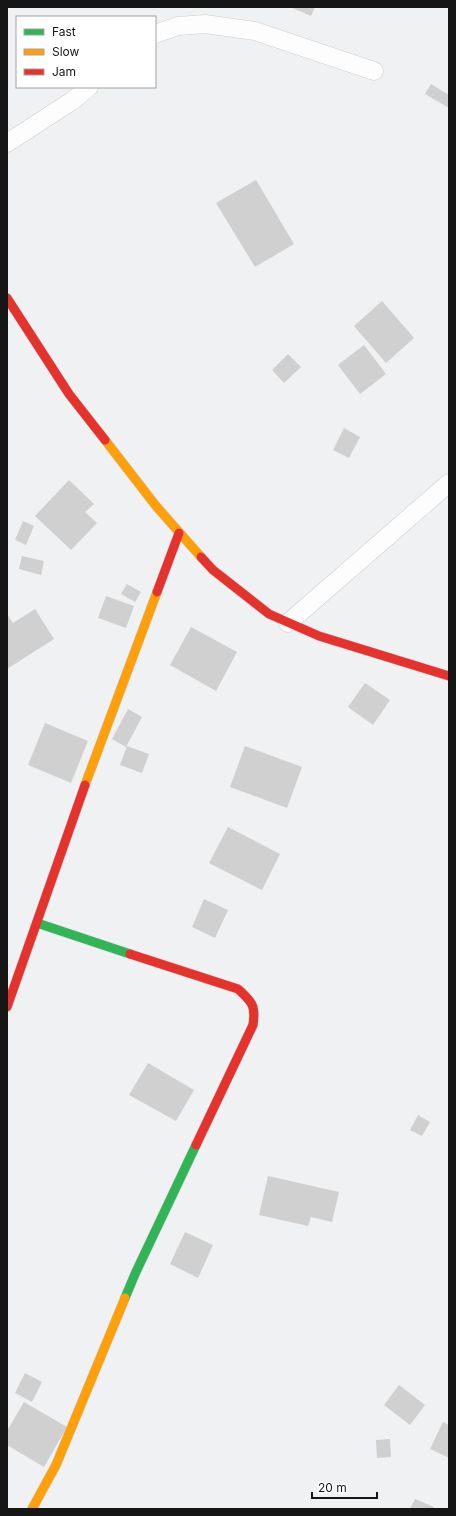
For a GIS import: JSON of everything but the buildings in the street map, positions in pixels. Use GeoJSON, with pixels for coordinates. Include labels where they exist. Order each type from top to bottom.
{"type":"FeatureCollection","features":[{"type":"Feature","properties":{"kind":"street"},"geometry":{"type":"LineString","coordinates":[[156,34],[178,26],[206,24],[255,31],[374,71]]}},
{"type":"Feature","properties":{"kind":"street"},"geometry":{"type":"LineString","coordinates":[[7,142],[72,101],[88,88]]}},
{"type":"Feature","properties":{"kind":"street"},"geometry":{"type":"LineString","coordinates":[[7,298],[46,361],[70,394],[156,506],[212,570],[269,614],[288,623],[319,636],[449,676]]}},
{"type":"Feature","properties":{"kind":"street"},"geometry":{"type":"LineString","coordinates":[[288,623],[449,483]]}},
{"type":"Feature","properties":{"kind":"street"},"geometry":{"type":"LineString","coordinates":[[7,1008],[91,771],[179,533]]}},
{"type":"Feature","properties":{"kind":"street"},"geometry":{"type":"LineString","coordinates":[[32,1509],[56,1465],[135,1274],[253,1024],[255,1010],[248,998],[238,989],[37,923]]}},
{"type":"Feature","properties":{"kind":"traffic: fast"},"geometry":{"type":"LineString","coordinates":[[37,923],[130,954]]}},
{"type":"Feature","properties":{"kind":"traffic: fast"},"geometry":{"type":"LineString","coordinates":[[125,1298],[196,1145]]}},
{"type":"Feature","properties":{"kind":"traffic: slow"},"geometry":{"type":"LineString","coordinates":[[105,440],[156,506],[201,557]]}},
{"type":"Feature","properties":{"kind":"traffic: slow"},"geometry":{"type":"LineString","coordinates":[[85,785],[157,592]]}},
{"type":"Feature","properties":{"kind":"traffic: slow"},"geometry":{"type":"LineString","coordinates":[[32,1509],[56,1465],[125,1298]]}},
{"type":"Feature","properties":{"kind":"traffic: jam"},"geometry":{"type":"LineString","coordinates":[[7,298],[69,394],[105,440]]}},
{"type":"Feature","properties":{"kind":"traffic: jam"},"geometry":{"type":"LineString","coordinates":[[157,592],[179,533]]}},
{"type":"Feature","properties":{"kind":"traffic: jam"},"geometry":{"type":"LineString","coordinates":[[201,557],[213,570],[269,614],[319,636],[449,676]]}},
{"type":"Feature","properties":{"kind":"traffic: jam"},"geometry":{"type":"LineString","coordinates":[[7,1007],[85,785]]}},
{"type":"Feature","properties":{"kind":"traffic: jam"},"geometry":{"type":"LineString","coordinates":[[130,954],[238,989],[252,1004],[254,1013],[253,1025],[196,1145]]}}]}
